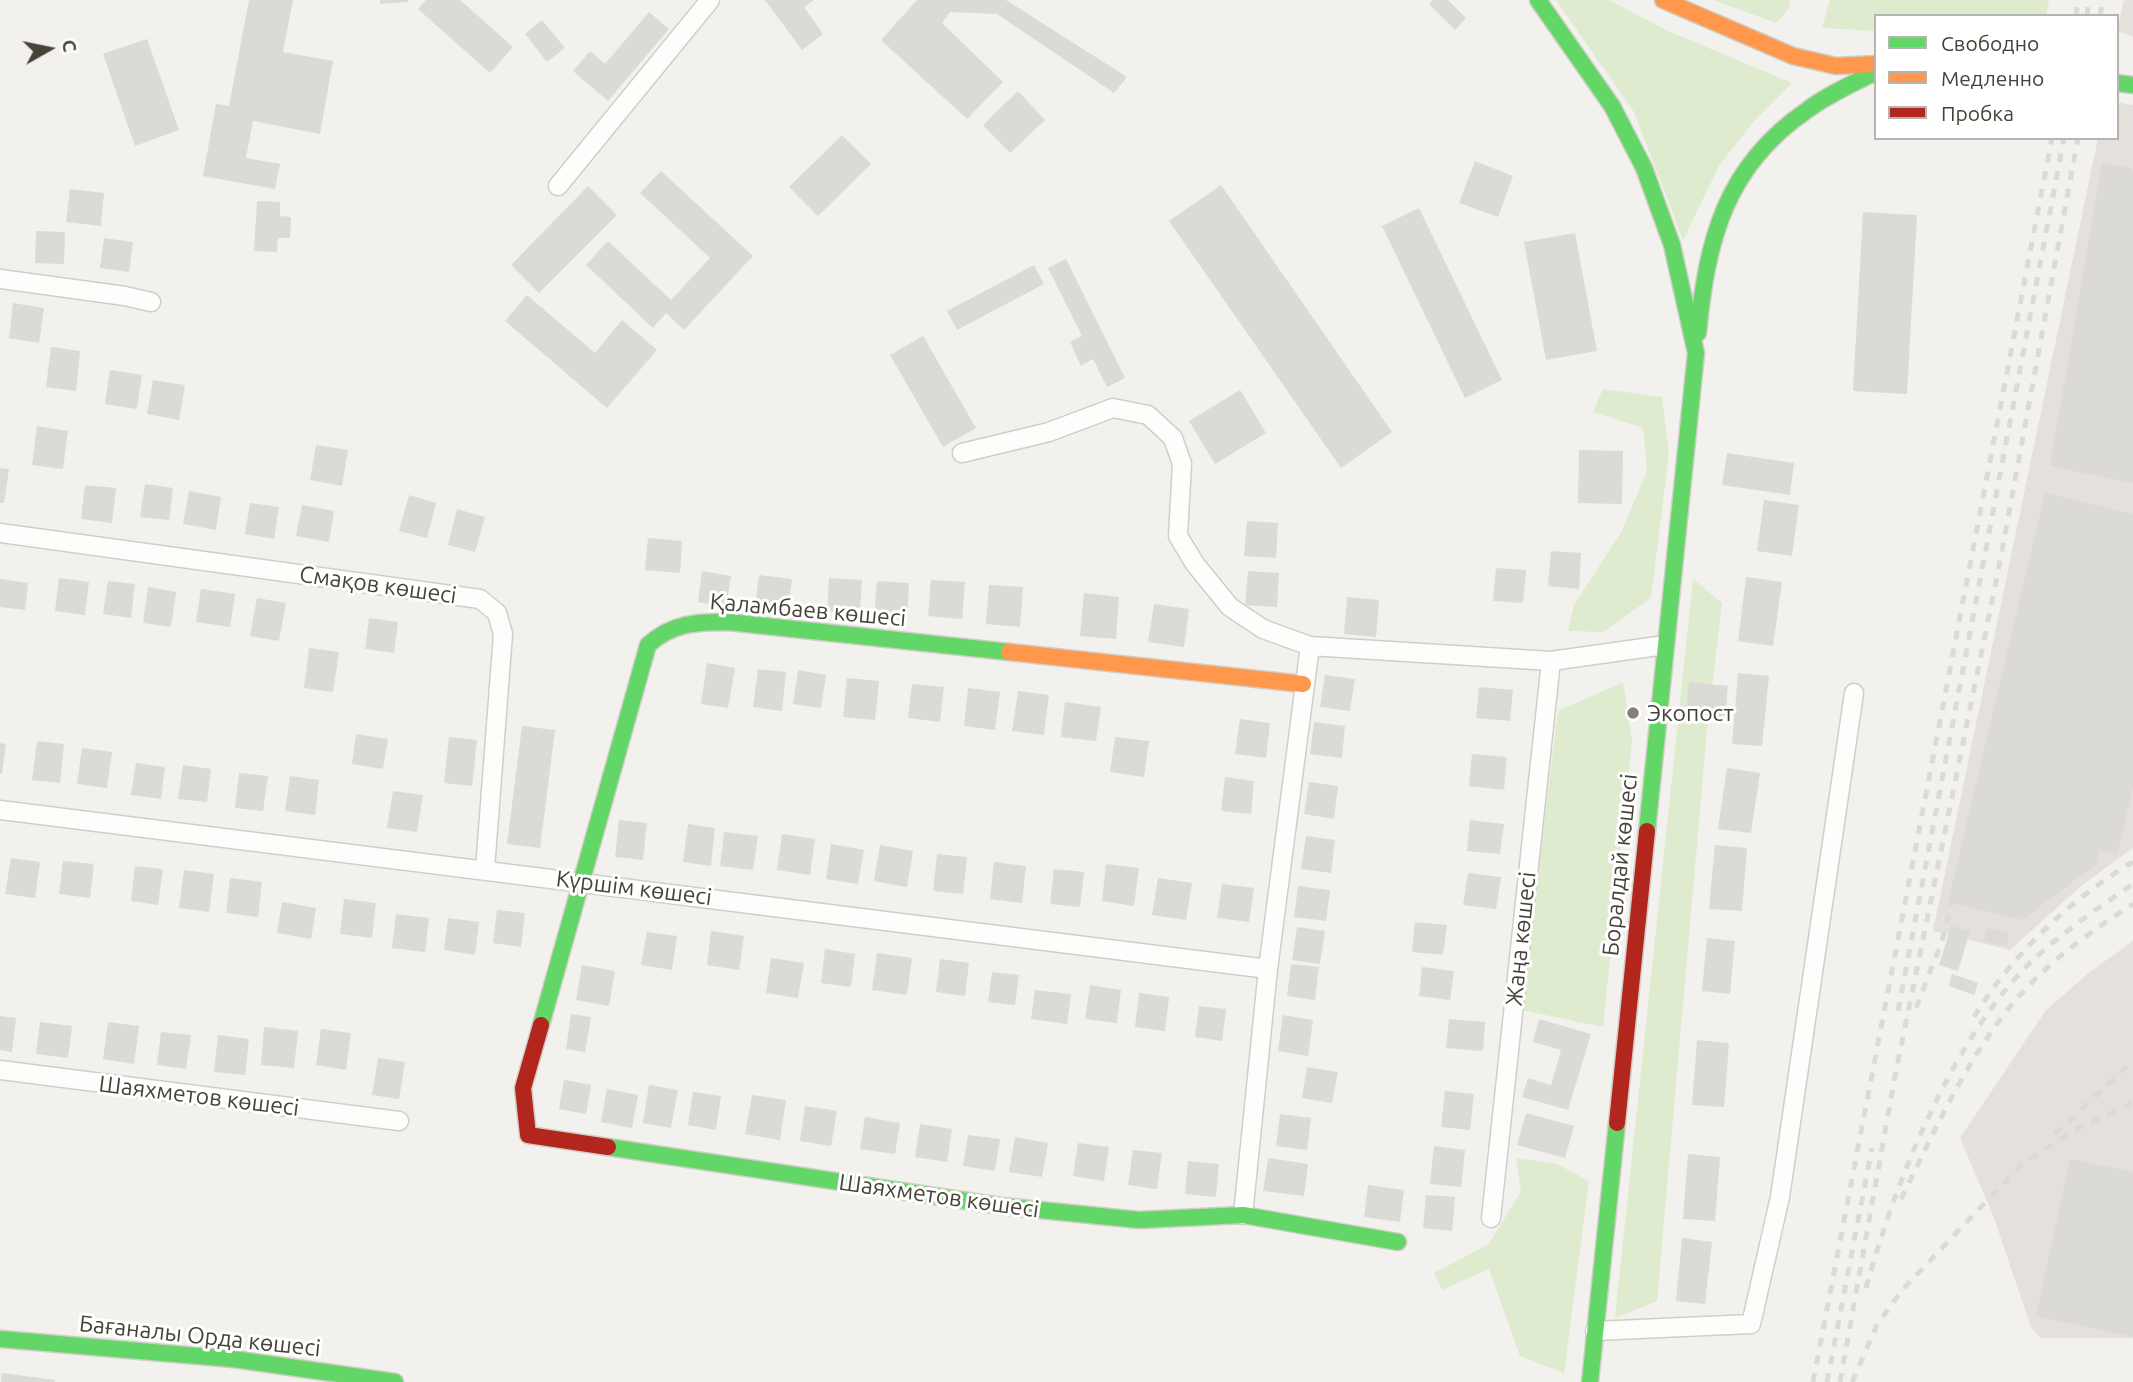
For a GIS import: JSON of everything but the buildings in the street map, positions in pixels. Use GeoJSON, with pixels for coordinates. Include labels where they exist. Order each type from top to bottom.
{"type":"FeatureCollection","features":[{"type":"Feature","properties":{"kind":"street"},"geometry":{"type":"LineString","coordinates":[[558,186],[710,0]]}},
{"type":"Feature","properties":{"kind":"street"},"geometry":{"type":"LineString","coordinates":[[1538,0],[1584,63],[1633,142],[1664,220],[1686,295],[1696,353]]}},
{"type":"Feature","properties":{"kind":"street"},"geometry":{"type":"LineString","coordinates":[[1663,0],[1793,56],[1836,66],[1874,64]]}},
{"type":"Feature","properties":{"kind":"street"},"geometry":{"type":"LineString","coordinates":[[1696,353],[1702,285],[1710,240],[1724,204],[1744,170],[1804,112],[1874,73]]}},
{"type":"Feature","properties":{"kind":"street"},"geometry":{"type":"LineString","coordinates":[[0,279],[151,302]]}},
{"type":"Feature","properties":{"kind":"street","name":"Боралдай көшесі"},"geometry":{"type":"LineString","coordinates":[[1590,1382],[1696,353]]}},
{"type":"Feature","properties":{"kind":"street"},"geometry":{"type":"LineString","coordinates":[[962,453],[1049,432],[1113,408],[1148,415],[1173,438],[1182,464],[1178,536],[1195,564],[1230,607],[1263,629],[1310,646],[1550,661],[1665,645]]}},
{"type":"Feature","properties":{"kind":"street","name":"Смақов көшесі"},"geometry":{"type":"LineString","coordinates":[[0,533],[480,599],[497,613],[503,634],[485,869]]}},
{"type":"Feature","properties":{"kind":"street","name":"Қаламбаев көшесі"},"geometry":{"type":"LineString","coordinates":[[523,1088],[648,645],[662,631],[676,625],[728,622],[1303,684]]}},
{"type":"Feature","properties":{"kind":"street"},"geometry":{"type":"LineString","coordinates":[[1244,1215],[1268,969],[1310,646]]}},
{"type":"Feature","properties":{"kind":"street","name":"Жаңа көшесі"},"geometry":{"type":"LineString","coordinates":[[1491,1218],[1550,661]]}},
{"type":"Feature","properties":{"kind":"street"},"geometry":{"type":"LineString","coordinates":[[1595,1331],[1751,1324],[1780,1197],[1854,693]]}},
{"type":"Feature","properties":{"kind":"street","name":"Күршім көшесі"},"geometry":{"type":"LineString","coordinates":[[0,810],[1268,969]]}},
{"type":"Feature","properties":{"kind":"street","name":"Шаяхметов көшесі"},"geometry":{"type":"LineString","coordinates":[[0,1070],[399,1121]]}},
{"type":"Feature","properties":{"kind":"street","name":"Шаяхметов көшесі"},"geometry":{"type":"LineString","coordinates":[[523,1088],[528,1135],[1001,1206],[1139,1220],[1244,1215],[1398,1242]]}},
{"type":"Feature","properties":{"kind":"street","name":"Бағаналы Орда көшесі"},"geometry":{"type":"LineString","coordinates":[[0,1339],[233,1359],[395,1382]]}},
{"type":"Feature","properties":{"kind":"shaded area"},"geometry":{"type":"Polygon","coordinates":[[[2124,0],[2133,0],[2133,37],[2119,32],[2124,0]]]}},
{"type":"Feature","properties":{"kind":"shaded area"},"geometry":{"type":"Polygon","coordinates":[[[2119,102],[2133,105],[2133,848],[2081,886],[2010,950],[1933,931],[2098,140],[2119,140],[2119,102]]]}},
{"type":"Feature","properties":{"kind":"shaded area"},"geometry":{"type":"Polygon","coordinates":[[[2133,941],[2133,1338],[2040,1338],[2031,1327],[1994,1218],[1960,1138],[2046,1010],[2091,971],[2133,941]]]}},
{"type":"Feature","properties":{"kind":"green space"},"geometry":{"type":"Polygon","coordinates":[[[1556,0],[1609,0],[1668,31],[1792,83],[1753,122],[1719,166],[1683,240],[1634,112],[1556,0]]]}},
{"type":"Feature","properties":{"kind":"green space"},"geometry":{"type":"Polygon","coordinates":[[[1713,0],[1790,0],[1789,8],[1776,23],[1713,0]]]}},
{"type":"Feature","properties":{"kind":"green space"},"geometry":{"type":"Polygon","coordinates":[[[1830,0],[2049,0],[2046,14],[1874,14],[1874,31],[1822,28],[1830,0]]]}},
{"type":"Feature","properties":{"kind":"green space"},"geometry":{"type":"Polygon","coordinates":[[[1603,389],[1662,397],[1669,453],[1651,598],[1603,632],[1568,631],[1574,605],[1622,531],[1647,471],[1643,428],[1593,412],[1603,389]]]}},
{"type":"Feature","properties":{"kind":"green space"},"geometry":{"type":"Polygon","coordinates":[[[1693,579],[1722,603],[1707,730],[1657,1301],[1615,1318],[1693,579]]]}},
{"type":"Feature","properties":{"kind":"green space"},"geometry":{"type":"Polygon","coordinates":[[[1623,682],[1632,740],[1603,1027],[1521,1010],[1558,711],[1623,682]]]}},
{"type":"Feature","properties":{"kind":"green space"},"geometry":{"type":"Polygon","coordinates":[[[1516,1158],[1557,1164],[1589,1181],[1564,1373],[1520,1356],[1489,1269],[1442,1290],[1434,1273],[1489,1244],[1521,1191],[1516,1158]]]}},
{"type":"Feature","properties":{"kind":"railway"},"geometry":{"type":"LineString","coordinates":[[2076,14],[2078,0]]}},
{"type":"Feature","properties":{"kind":"railway"},"geometry":{"type":"LineString","coordinates":[[2087,14],[2089,0]]}},
{"type":"Feature","properties":{"kind":"railway"},"geometry":{"type":"LineString","coordinates":[[2100,14],[2103,0]]}},
{"type":"Feature","properties":{"kind":"railway"},"geometry":{"type":"LineString","coordinates":[[1813,1382],[2052,140]]}},
{"type":"Feature","properties":{"kind":"railway"},"geometry":{"type":"LineString","coordinates":[[1898,1011],[2064,140]]}},
{"type":"Feature","properties":{"kind":"railway"},"geometry":{"type":"LineString","coordinates":[[1840,1382],[1896,1071],[1999,567],[2078,140]]}},
{"type":"Feature","properties":{"kind":"railway"},"geometry":{"type":"LineString","coordinates":[[1916,1008],[1942,941],[2054,502]]}},
{"type":"Feature","properties":{"kind":"railway"},"geometry":{"type":"LineString","coordinates":[[1974,1017],[2006,972],[2044,930],[2087,893],[2133,862]]}},
{"type":"Feature","properties":{"kind":"railway"},"geometry":{"type":"LineString","coordinates":[[1866,1288],[1893,1202],[1911,1157],[1954,1068],[1979,1027],[2006,990],[2035,958],[2095,910],[2133,884]]}},
{"type":"Feature","properties":{"kind":"railway"},"geometry":{"type":"LineString","coordinates":[[1901,1199],[1969,1067],[2020,995],[2059,957],[2133,904]]}},
{"type":"Feature","properties":{"kind":"railway"},"geometry":{"type":"LineString","coordinates":[[2055,1134],[2133,1061]]}},
{"type":"Feature","properties":{"kind":"railway"},"geometry":{"type":"LineString","coordinates":[[1852,1382],[1877,1325],[1902,1290],[2021,1165],[2078,1128],[2133,1103]]}},
{"type":"Feature","properties":{"kind":"railway"},"geometry":{"type":"LineString","coordinates":[[1827,1382],[1872,1148]]}},
{"type":"Feature","properties":{"kind":"traffic: fast"},"geometry":{"type":"LineString","coordinates":[[1538,0],[1612,106],[1644,168],[1672,245],[1696,353],[1647,831]]}},
{"type":"Feature","properties":{"kind":"traffic: fast"},"geometry":{"type":"LineString","coordinates":[[1698,333],[1707,267],[1715,237],[1725,208],[1739,181],[1756,156],[1778,133],[1822,100],[1874,73]]}},
{"type":"Feature","properties":{"kind":"traffic: fast"},"geometry":{"type":"LineString","coordinates":[[2119,83],[2133,85]]}},
{"type":"Feature","properties":{"kind":"traffic: fast"},"geometry":{"type":"LineString","coordinates":[[541,1025],[648,645],[666,632],[685,625],[728,622],[1009,652]]}},
{"type":"Feature","properties":{"kind":"traffic: fast"},"geometry":{"type":"LineString","coordinates":[[1590,1382],[1617,1123]]}},
{"type":"Feature","properties":{"kind":"traffic: fast"},"geometry":{"type":"LineString","coordinates":[[608,1147],[1001,1206],[1139,1220],[1243,1215],[1398,1242]]}},
{"type":"Feature","properties":{"kind":"traffic: fast"},"geometry":{"type":"LineString","coordinates":[[0,1339],[233,1359],[395,1382]]}},
{"type":"Feature","properties":{"kind":"traffic: slow"},"geometry":{"type":"LineString","coordinates":[[1663,0],[1793,56],[1836,66],[1874,64]]}},
{"type":"Feature","properties":{"kind":"traffic: slow"},"geometry":{"type":"LineString","coordinates":[[1009,652],[1303,684]]}},
{"type":"Feature","properties":{"kind":"traffic: jam"},"geometry":{"type":"LineString","coordinates":[[1617,1123],[1647,831]]}},
{"type":"Feature","properties":{"kind":"traffic: jam"},"geometry":{"type":"LineString","coordinates":[[541,1025],[523,1088],[528,1135],[608,1147]]}},
{"type":"Feature","properties":{"kind":"place","name":"Экопост"},"geometry":{"type":"Point","coordinates":[1633,713]}}]}
